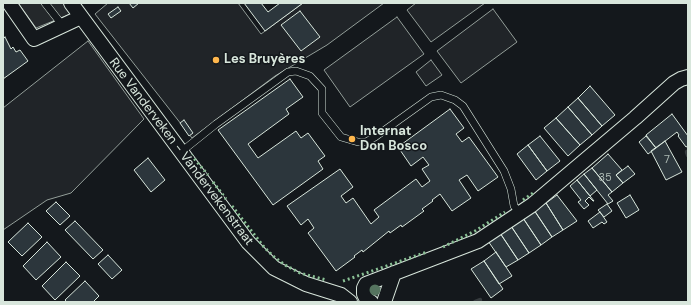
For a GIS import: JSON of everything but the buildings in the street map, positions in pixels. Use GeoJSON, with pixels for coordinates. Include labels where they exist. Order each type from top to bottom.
{"type":"FeatureCollection","features":[{"type":"Feature","properties":{"kind":"street"},"geometry":{"type":"LineString","coordinates":[[9,3],[34,39],[81,17]]}},
{"type":"Feature","properties":{"kind":"street","name":"Rue Vanderveken - Vandervekenstraat"},"geometry":{"type":"LineString","coordinates":[[71,3],[180,153],[248,242],[274,268],[306,284],[341,295],[350,302]]}},
{"type":"Feature","properties":{"kind":"street"},"geometry":{"type":"LineString","coordinates":[[371,302],[367,300],[364,294],[366,284],[478,241],[532,205],[674,83],[688,77]]}},
{"type":"Feature","properties":{"kind":"street"},"geometry":{"type":"LineString","coordinates":[[384,302],[394,273]]}},
{"type":"Feature","properties":{"kind":"lane"},"geometry":{"type":"LineString","coordinates":[[45,3],[63,26]]}},
{"type":"Feature","properties":{"kind":"lane"},"geometry":{"type":"LineString","coordinates":[[180,153],[216,124],[288,72],[296,71],[310,76],[322,90],[322,113],[341,137],[358,142],[366,142],[431,97],[441,95],[455,100],[463,106],[504,172],[512,189],[514,206],[520,213]]}},
{"type":"Feature","properties":{"kind":"shaded area"},"geometry":{"type":"Polygon","coordinates":[[[18,3],[66,3],[73,13],[36,28],[18,3]]]}},
{"type":"Feature","properties":{"kind":"shaded area","name":"Les Bruyères"},"geometry":{"type":"Polygon","coordinates":[[[108,3],[238,3],[261,34],[303,3],[384,3],[327,45],[275,76],[192,138],[95,14],[108,3]]]}},
{"type":"Feature","properties":{"kind":"shaded area"},"geometry":{"type":"Polygon","coordinates":[[[416,3],[485,3],[431,42],[407,10],[416,3]]]}},
{"type":"Feature","properties":{"kind":"shaded area"},"geometry":{"type":"Polygon","coordinates":[[[493,9],[517,42],[461,83],[437,51],[493,9]]]}},
{"type":"Feature","properties":{"kind":"shaded area"},"geometry":{"type":"Polygon","coordinates":[[[397,17],[424,54],[350,107],[324,70],[397,17]]]}},
{"type":"Feature","properties":{"kind":"shaded area"},"geometry":{"type":"Polygon","coordinates":[[[88,41],[144,119],[71,193],[47,200],[3,230],[3,108],[88,41]]]}},
{"type":"Feature","properties":{"kind":"shaded area"},"geometry":{"type":"Polygon","coordinates":[[[431,60],[442,75],[426,86],[416,72],[431,60]]]}},
{"type":"Feature","properties":{"kind":"waterway"},"geometry":{"type":"LineString","coordinates":[[475,302],[480,300]]}},
{"type":"Feature","properties":{"kind":"hedge"},"geometry":{"type":"LineString","coordinates":[[191,155],[208,175]]}},
{"type":"Feature","properties":{"kind":"hedge"},"geometry":{"type":"LineString","coordinates":[[213,182],[226,199]]}},
{"type":"Feature","properties":{"kind":"hedge"},"geometry":{"type":"LineString","coordinates":[[523,200],[533,193]]}},
{"type":"Feature","properties":{"kind":"hedge"},"geometry":{"type":"LineString","coordinates":[[232,206],[264,247],[273,256],[285,265],[300,273],[326,280]]}},
{"type":"Feature","properties":{"kind":"hedge"},"geometry":{"type":"LineString","coordinates":[[443,247],[475,231],[505,212]]}},
{"type":"Feature","properties":{"kind":"hedge"},"geometry":{"type":"LineString","coordinates":[[343,281],[427,252]]}},
{"type":"Feature","properties":{"kind":"place","name":"Les Bruyères"},"geometry":{"type":"Point","coordinates":[216,60]}},
{"type":"Feature","properties":{"kind":"place","name":"Internat Don Bosco"},"geometry":{"type":"Point","coordinates":[352,139]}}]}
